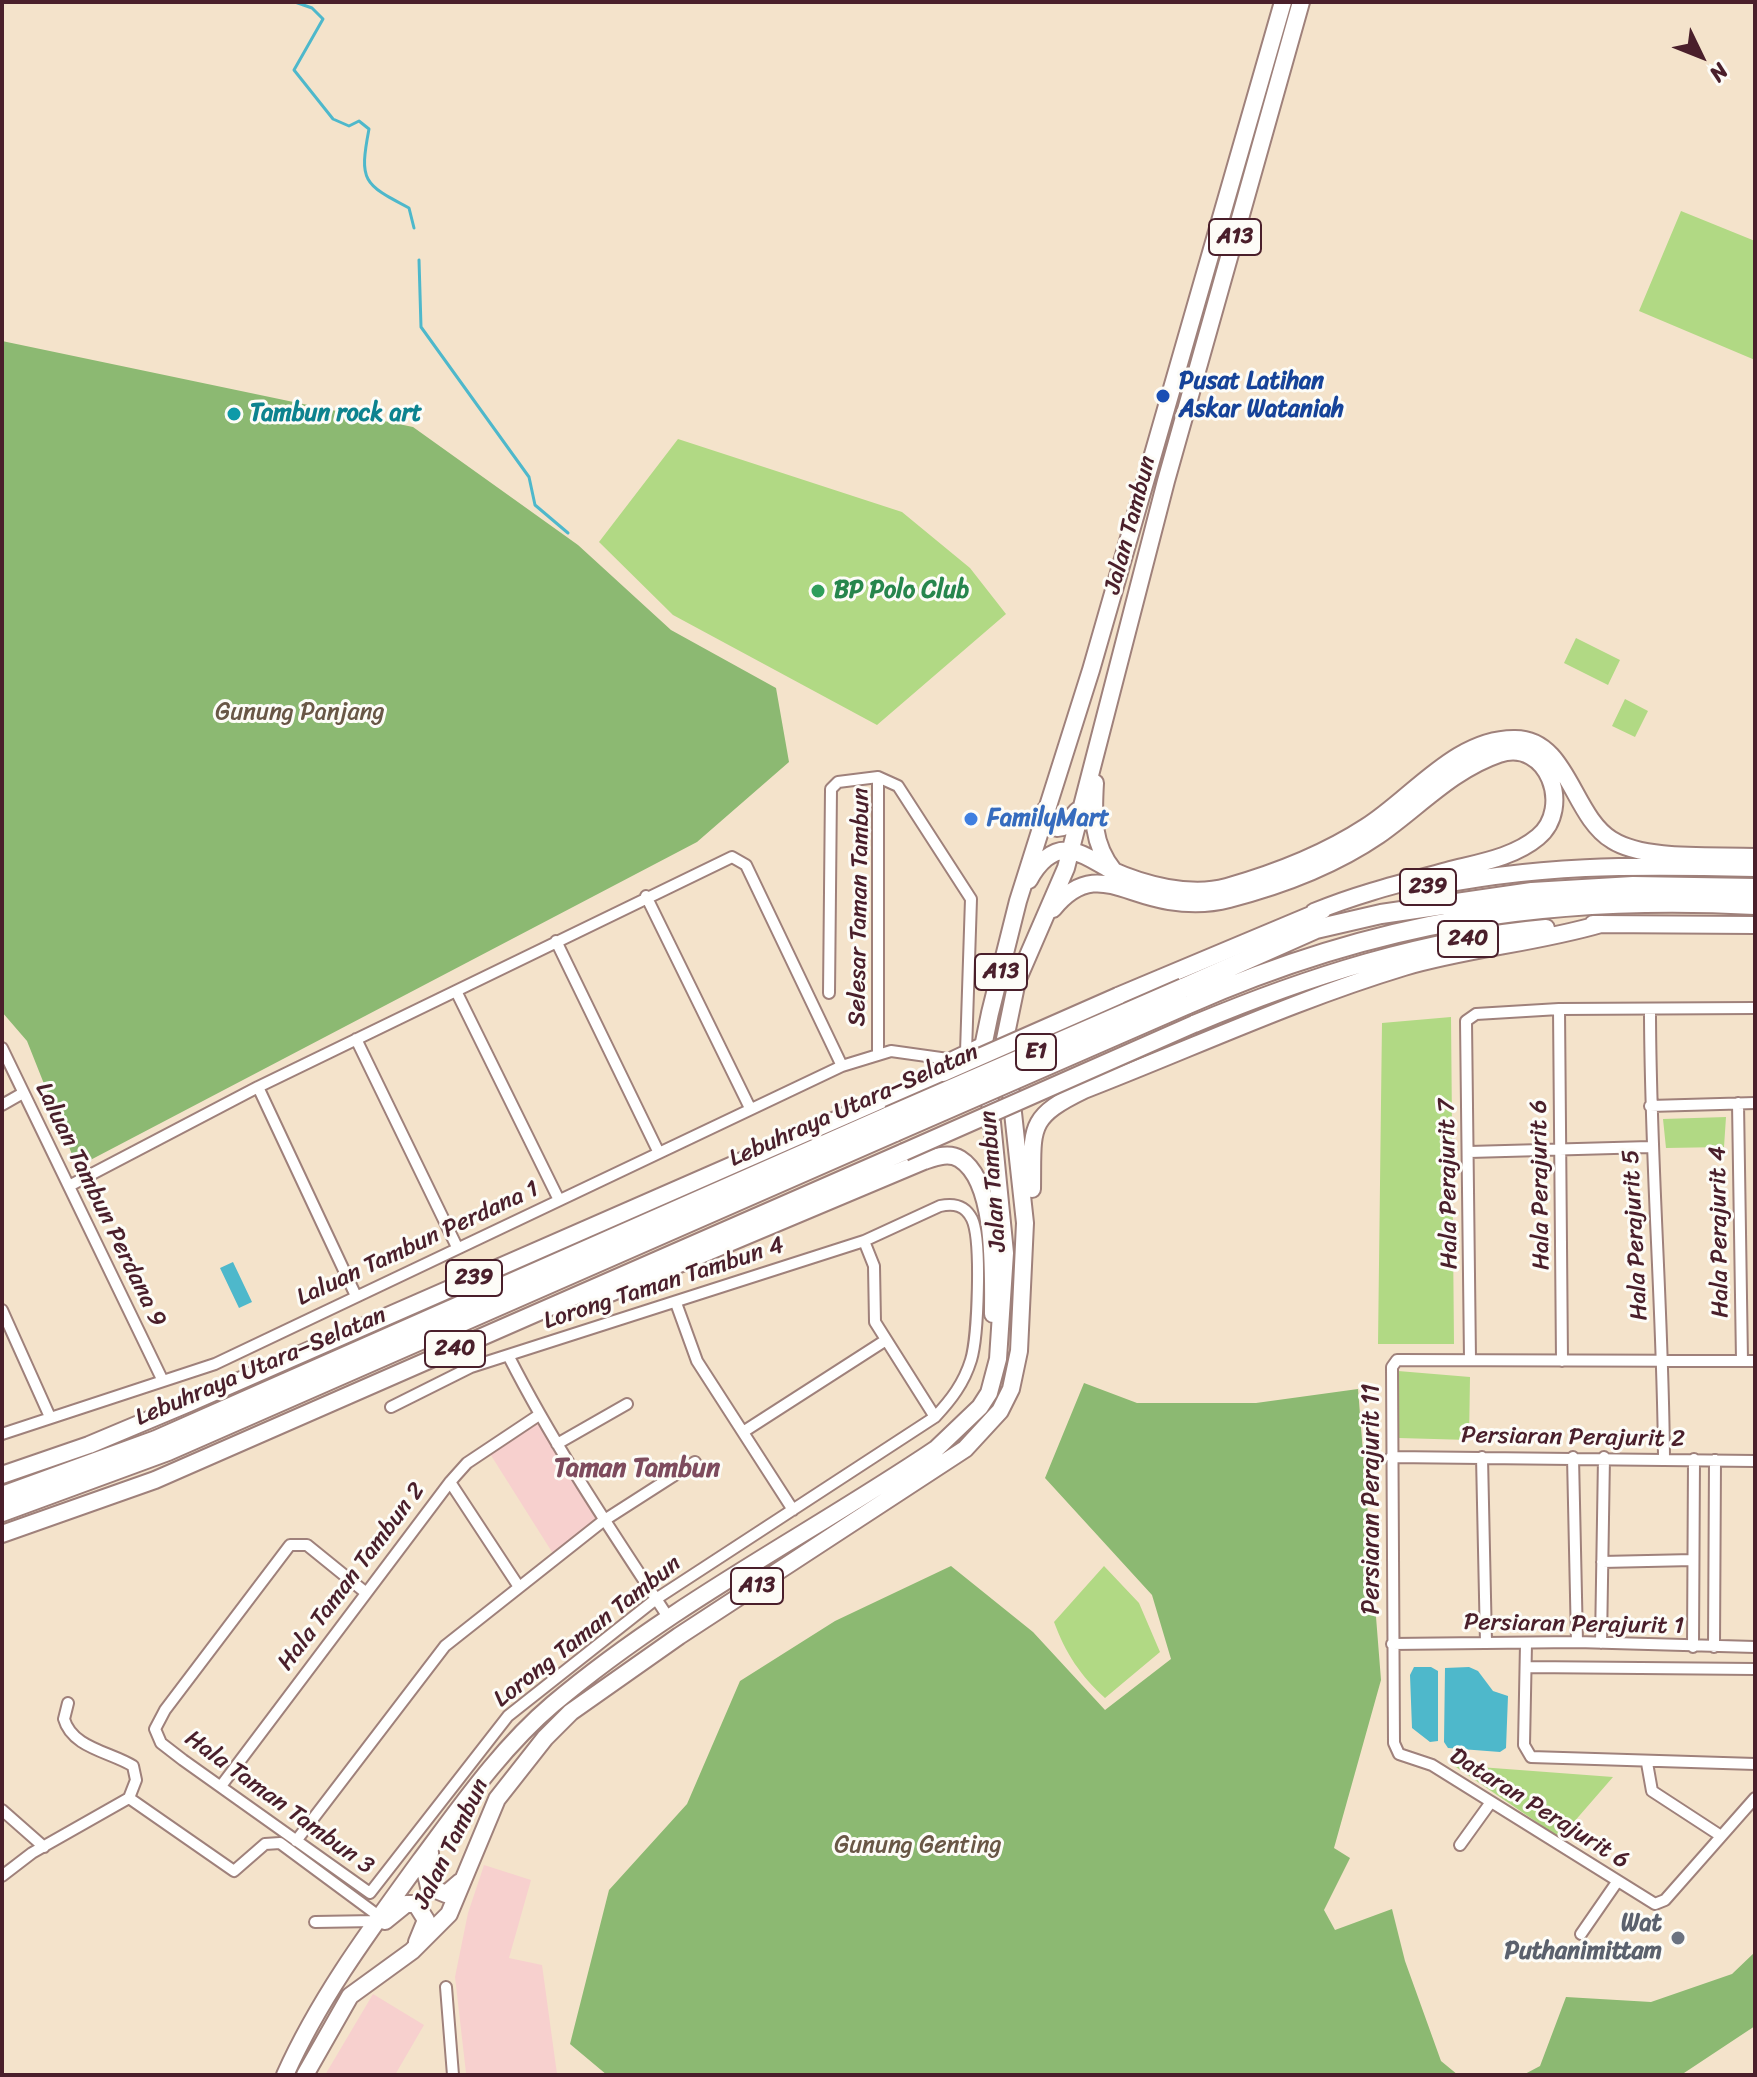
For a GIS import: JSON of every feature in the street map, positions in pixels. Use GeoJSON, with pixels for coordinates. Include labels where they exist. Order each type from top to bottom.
{"type":"FeatureCollection","features":[{"type":"Feature","properties":{"kind":"highway","name":"Lebuhraya Utara–Selatan"},"geometry":{"type":"LineString","coordinates":[[2,1496],[156,1440],[892,1124],[1185,997],[1316,929],[1381,914],[1532,892],[1633,886],[1755,888]]}},
{"type":"Feature","properties":{"kind":"highway","name":"Lebuhraya Utara–Selatan"},"geometry":{"type":"LineString","coordinates":[[1185,997],[1326,952],[1451,919],[1589,902],[1755,905]]}},
{"type":"Feature","properties":{"kind":"highway","name":"Lebuhraya Utara–Selatan"},"geometry":{"type":"LineString","coordinates":[[2,1512],[104,1477],[194,1439],[892,1124]]}},
{"type":"Feature","properties":{"kind":"main road","name":"Jalan Tambun"},"geometry":{"type":"LineString","coordinates":[[285,2075],[319,2004],[378,1919],[493,1765],[539,1717],[599,1668],[670,1620],[936,1449],[980,1407],[989,1393],[998,1359],[1005,1253],[984,1042],[1019,900],[1125,552],[1283,2]]}},
{"type":"Feature","properties":{"kind":"main road","name":"Jalan Tambun"},"geometry":{"type":"LineString","coordinates":[[305,2075],[350,1996],[412,1951],[449,1914],[471,1868],[497,1799],[520,1768],[571,1712],[655,1652],[944,1464],[982,1432],[1011,1389],[1019,1351],[1025,1223],[1005,1039],[1017,981],[1071,851],[1167,477],[1301,2]]}},
{"type":"Feature","properties":{"kind":"main road"},"geometry":{"type":"LineString","coordinates":[[1125,552],[1138,534],[1151,493],[1167,477],[1162,454],[1169,398]]}},
{"type":"Feature","properties":{"kind":"main road"},"geometry":{"type":"LineString","coordinates":[[1102,721],[1094,834],[1103,857],[1114,871]]}},
{"type":"Feature","properties":{"kind":"main road"},"geometry":{"type":"LineString","coordinates":[[1019,900],[1043,860],[1056,852],[1071,851],[1114,871],[1169,888],[1221,889],[1248,881],[1333,847],[1470,752],[1516,739],[1529,740],[1550,754],[1591,821],[1620,845],[1655,852],[1755,857]]}},
{"type":"Feature","properties":{"kind":"main road"},"geometry":{"type":"LineString","coordinates":[[1040,926],[1063,898],[1092,883],[1116,886],[1167,901],[1201,904],[1226,900],[1299,875],[1340,858],[1375,838],[1460,773],[1501,754],[1524,753],[1543,766],[1549,775],[1555,797],[1550,822],[1544,832],[1519,850],[1351,897],[1314,912]]}},
{"type":"Feature","properties":{"kind":"main road"},"geometry":{"type":"LineString","coordinates":[[1046,809],[1049,821],[1057,828],[1063,827],[1085,795]]}},
{"type":"Feature","properties":{"kind":"main road","name":"239"},"geometry":{"type":"LineString","coordinates":[[2,1475],[89,1445],[202,1397],[1314,912],[1480,876],[1534,870],[1607,865],[1755,868]]}},
{"type":"Feature","properties":{"kind":"main road"},"geometry":{"type":"LineString","coordinates":[[1025,1223],[1031,1203],[1035,1125],[1053,1105],[1352,983],[1422,962],[1561,935],[1601,924]]}},
{"type":"Feature","properties":{"kind":"main road","name":"240"},"geometry":{"type":"LineString","coordinates":[[2,1534],[155,1480],[1194,1024],[1312,979],[1388,956],[1494,935],[1601,924],[1755,925]]}},
{"type":"Feature","properties":{"kind":"main road"},"geometry":{"type":"LineString","coordinates":[[418,1365],[450,1359],[924,1161],[949,1155],[965,1163],[985,1199],[992,1254],[992,1336],[998,1359]]}},
{"type":"Feature","properties":{"kind":"main road"},"geometry":{"type":"LineString","coordinates":[[433,1844],[426,1881],[437,1893],[456,1888],[471,1868]]}},
{"type":"Feature","properties":{"kind":"main road"},"geometry":{"type":"LineString","coordinates":[[361,1944],[397,1910],[406,1904],[416,1904],[426,1920],[425,1930],[412,1951]]}},
{"type":"Feature","properties":{"kind":"street"},"geometry":{"type":"LineString","coordinates":[[829,993],[831,789],[838,782],[878,777]]}},
{"type":"Feature","properties":{"kind":"street","name":"Selesar Taman Tambun"},"geometry":{"type":"LineString","coordinates":[[878,1054],[878,777],[898,786],[971,899],[966,1052]]}},
{"type":"Feature","properties":{"kind":"street"},"geometry":{"type":"LineString","coordinates":[[69,1186],[258,1087],[728,858],[741,859],[746,865],[842,1066]]}},
{"type":"Feature","properties":{"kind":"street"},"geometry":{"type":"LineString","coordinates":[[646,896],[750,1108]]}},
{"type":"Feature","properties":{"kind":"street"},"geometry":{"type":"LineString","coordinates":[[556,941],[658,1151]]}},
{"type":"Feature","properties":{"kind":"street"},"geometry":{"type":"LineString","coordinates":[[456,991],[559,1200]]}},
{"type":"Feature","properties":{"kind":"street"},"geometry":{"type":"LineString","coordinates":[[1559,1009],[1755,1008]]}},
{"type":"Feature","properties":{"kind":"street","name":"Hala Perajurit 7"},"geometry":{"type":"LineString","coordinates":[[1470,1359],[1466,1021],[1476,1014],[1559,1009]]}},
{"type":"Feature","properties":{"kind":"street","name":"Hala Perajurit 6"},"geometry":{"type":"LineString","coordinates":[[1559,1009],[1562,1361]]}},
{"type":"Feature","properties":{"kind":"street","name":"Hala Perajurit 5"},"geometry":{"type":"LineString","coordinates":[[1650,1009],[1650,1147],[1663,1361],[1664,1459]]}},
{"type":"Feature","properties":{"kind":"street"},"geometry":{"type":"LineString","coordinates":[[356,1039],[457,1247]]}},
{"type":"Feature","properties":{"kind":"street","name":"Laluan Tambun Perdana 1"},"geometry":{"type":"LineString","coordinates":[[2,1434],[215,1364],[842,1066],[891,1051],[948,1059],[984,1042]]}},
{"type":"Feature","properties":{"kind":"street","name":"Laluan Tambun Perdana 9"},"geometry":{"type":"LineString","coordinates":[[2,1048],[162,1379]]}},
{"type":"Feature","properties":{"kind":"street"},"geometry":{"type":"LineString","coordinates":[[258,1087],[356,1296]]}},
{"type":"Feature","properties":{"kind":"street"},"geometry":{"type":"LineString","coordinates":[[2,1105],[23,1093]]}},
{"type":"Feature","properties":{"kind":"street","name":"Hala Perajurit 4"},"geometry":{"type":"LineString","coordinates":[[1738,1103],[1742,1361]]}},
{"type":"Feature","properties":{"kind":"street"},"geometry":{"type":"LineString","coordinates":[[1650,1106],[1755,1103]]}},
{"type":"Feature","properties":{"kind":"street"},"geometry":{"type":"LineString","coordinates":[[1469,1152],[1650,1147]]}},
{"type":"Feature","properties":{"kind":"street","name":"Lorong Taman Tambun 4"},"geometry":{"type":"LineString","coordinates":[[391,1407],[471,1367],[864,1241],[951,1204]]}},
{"type":"Feature","properties":{"kind":"street","name":"Lorong Taman Tambun"},"geometry":{"type":"LineString","coordinates":[[375,1890],[508,1716],[656,1599],[935,1417],[954,1396],[970,1364],[977,1307],[974,1225],[967,1212],[951,1204]]}},
{"type":"Feature","properties":{"kind":"street"},"geometry":{"type":"LineString","coordinates":[[864,1241],[874,1266],[875,1322],[935,1417]]}},
{"type":"Feature","properties":{"kind":"street"},"geometry":{"type":"LineString","coordinates":[[676,1303],[691,1349],[793,1510]]}},
{"type":"Feature","properties":{"kind":"street"},"geometry":{"type":"LineString","coordinates":[[2,1310],[50,1417]]}},
{"type":"Feature","properties":{"kind":"street"},"geometry":{"type":"LineString","coordinates":[[743,1432],[886,1340]]}},
{"type":"Feature","properties":{"kind":"street"},"geometry":{"type":"LineString","coordinates":[[509,1357],[539,1415],[603,1521],[670,1620]]}},
{"type":"Feature","properties":{"kind":"street","name":"Persiaran Perajurit 11"},"geometry":{"type":"LineString","coordinates":[[1394,1743],[1392,1367],[1399,1359],[1470,1359]]}},
{"type":"Feature","properties":{"kind":"street"},"geometry":{"type":"LineString","coordinates":[[1470,1359],[1755,1361]]}},
{"type":"Feature","properties":{"kind":"street"},"geometry":{"type":"LineString","coordinates":[[557,1444],[627,1404]]}},
{"type":"Feature","properties":{"kind":"street","name":"Hala Taman Tambun 2"},"geometry":{"type":"LineString","coordinates":[[221,1786],[450,1482],[467,1463],[539,1415]]}},
{"type":"Feature","properties":{"kind":"street","name":"Persiaran Perajurit 2"},"geometry":{"type":"LineString","coordinates":[[1391,1457],[1755,1461]]}},
{"type":"Feature","properties":{"kind":"street"},"geometry":{"type":"LineString","coordinates":[[1482,1457],[1486,1643]]}},
{"type":"Feature","properties":{"kind":"street"},"geometry":{"type":"LineString","coordinates":[[1573,1457],[1577,1642]]}},
{"type":"Feature","properties":{"kind":"street"},"geometry":{"type":"LineString","coordinates":[[1601,1643],[1604,1457]]}},
{"type":"Feature","properties":{"kind":"street"},"geometry":{"type":"LineString","coordinates":[[1693,1647],[1694,1459]]}},
{"type":"Feature","properties":{"kind":"street"},"geometry":{"type":"LineString","coordinates":[[1714,1647],[1715,1460]]}},
{"type":"Feature","properties":{"kind":"street"},"geometry":{"type":"LineString","coordinates":[[296,1841],[431,1661],[603,1521],[695,1462]]}},
{"type":"Feature","properties":{"kind":"street"},"geometry":{"type":"LineString","coordinates":[[450,1482],[519,1587]]}},
{"type":"Feature","properties":{"kind":"street","name":"Hala Taman Tambun 3"},"geometry":{"type":"LineString","coordinates":[[365,1592],[307,1545],[290,1545],[156,1724],[157,1739],[364,1892],[375,1890]]}},
{"type":"Feature","properties":{"kind":"street"},"geometry":{"type":"LineString","coordinates":[[1602,1562],[1693,1560]]}},
{"type":"Feature","properties":{"kind":"street","name":"Persiaran Perajurit 1"},"geometry":{"type":"LineString","coordinates":[[1392,1644],[1577,1642],[1755,1647]]}},
{"type":"Feature","properties":{"kind":"street"},"geometry":{"type":"LineString","coordinates":[[1526,1644],[1524,1745],[1527,1754],[1535,1758],[1647,1763],[1755,1764]]}},
{"type":"Feature","properties":{"kind":"street","name":"Persiaran Perajurit 1"},"geometry":{"type":"LineString","coordinates":[[1526,1667],[1755,1669]]}},
{"type":"Feature","properties":{"kind":"street"},"geometry":{"type":"LineString","coordinates":[[2,1876],[19,1860],[129,1798],[136,1780],[133,1766],[105,1755],[69,1730],[64,1719],[68,1703]]}},
{"type":"Feature","properties":{"kind":"street","name":"Dataran Perajurit 6"},"geometry":{"type":"LineString","coordinates":[[1394,1743],[1405,1758],[1432,1765],[1651,1904],[1665,1900],[1721,1836]]}},
{"type":"Feature","properties":{"kind":"street"},"geometry":{"type":"LineString","coordinates":[[1647,1763],[1652,1791],[1721,1836],[1755,1798]]}},
{"type":"Feature","properties":{"kind":"street"},"geometry":{"type":"LineString","coordinates":[[129,1798],[234,1871],[265,1844],[280,1843],[378,1919]]}},
{"type":"Feature","properties":{"kind":"street"},"geometry":{"type":"LineString","coordinates":[[1460,1845],[1491,1802]]}},
{"type":"Feature","properties":{"kind":"street"},"geometry":{"type":"LineString","coordinates":[[2,1810],[44,1847]]}},
{"type":"Feature","properties":{"kind":"street"},"geometry":{"type":"LineString","coordinates":[[1581,1934],[1617,1882]]}},
{"type":"Feature","properties":{"kind":"street"},"geometry":{"type":"LineString","coordinates":[[315,1922],[378,1919]]}},
{"type":"Feature","properties":{"kind":"street"},"geometry":{"type":"LineString","coordinates":[[446,1987],[453,2075]]}},
{"type":"Feature","properties":{"kind":"shaded area"},"geometry":{"type":"Polygon","coordinates":[[[541,1416],[602,1519],[557,1560],[487,1449],[541,1416]]]}},
{"type":"Feature","properties":{"kind":"shaded area"},"geometry":{"type":"Polygon","coordinates":[[[484,1865],[531,1880],[509,1958],[542,1965],[557,2074],[466,2073],[455,1977],[468,1913],[484,1865]]]}},
{"type":"Feature","properties":{"kind":"shaded area"},"geometry":{"type":"Polygon","coordinates":[[[373,1994],[424,2025],[395,2075],[325,2075],[373,1994]]]}},
{"type":"Feature","properties":{"kind":"green space"},"geometry":{"type":"Polygon","coordinates":[[[1681,211],[1755,241],[1755,360],[1639,311],[1681,211]]]}},
{"type":"Feature","properties":{"kind":"green space","name":"Gunung Panjang"},"geometry":{"type":"Polygon","coordinates":[[[2,341],[413,427],[578,545],[671,630],[776,688],[789,762],[697,842],[77,1167],[27,1041],[2,1012],[2,341]]]}},
{"type":"Feature","properties":{"kind":"green space","name":"BP Polo Club"},"geometry":{"type":"Polygon","coordinates":[[[678,439],[902,512],[970,568],[1006,614],[877,725],[673,615],[599,542],[678,439]]]}},
{"type":"Feature","properties":{"kind":"green space"},"geometry":{"type":"Polygon","coordinates":[[[1576,638],[1620,660],[1608,685],[1564,663],[1576,638]]]}},
{"type":"Feature","properties":{"kind":"green space"},"geometry":{"type":"Polygon","coordinates":[[[1625,699],[1648,711],[1635,737],[1612,726],[1625,699]]]}},
{"type":"Feature","properties":{"kind":"green space"},"geometry":{"type":"Polygon","coordinates":[[[1451,1017],[1454,1344],[1378,1344],[1382,1023],[1451,1017]]]}},
{"type":"Feature","properties":{"kind":"green space"},"geometry":{"type":"Polygon","coordinates":[[[1726,1117],[1724,1147],[1666,1148],[1663,1119],[1726,1117]]]}},
{"type":"Feature","properties":{"kind":"green space"},"geometry":{"type":"Polygon","coordinates":[[[1398,1371],[1470,1377],[1469,1440],[1399,1438],[1398,1371]]]}},
{"type":"Feature","properties":{"kind":"green space","name":"Gunung Genting"},"geometry":{"type":"Polygon","coordinates":[[[1084,1383],[1137,1403],[1256,1403],[1358,1389],[1381,1680],[1334,1848],[1350,1858],[1324,1910],[1335,1930],[1392,1909],[1405,1961],[1441,2061],[1458,2075],[607,2075],[570,2044],[609,1890],[687,1804],[740,1681],[835,1621],[951,1566],[1033,1632],[1105,1710],[1171,1659],[1152,1595],[1045,1478],[1084,1383]]]}},
{"type":"Feature","properties":{"kind":"green space"},"geometry":{"type":"Polygon","coordinates":[[[1104,1566],[1139,1603],[1160,1652],[1105,1698],[1075,1663],[1054,1622],[1104,1566]]]}},
{"type":"Feature","properties":{"kind":"green space"},"geometry":{"type":"Polygon","coordinates":[[[1453,1765],[1613,1777],[1560,1838],[1453,1765]]]}},
{"type":"Feature","properties":{"kind":"green space"},"geometry":{"type":"Polygon","coordinates":[[[1755,1952],[1755,2026],[1681,2075],[1523,2075],[1540,2066],[1566,1997],[1651,2002],[1732,1974],[1755,1952]]]}},
{"type":"Feature","properties":{"kind":"water"},"geometry":{"type":"Polygon","coordinates":[[[233,1262],[252,1302],[239,1308],[220,1268],[233,1262]]]}},
{"type":"Feature","properties":{"kind":"water"},"geometry":{"type":"Polygon","coordinates":[[[1414,1667],[1431,1667],[1438,1671],[1438,1741],[1430,1742],[1412,1728],[1410,1675],[1414,1667]]]}},
{"type":"Feature","properties":{"kind":"water"},"geometry":{"type":"Polygon","coordinates":[[[1469,1667],[1478,1671],[1493,1691],[1508,1696],[1506,1748],[1500,1752],[1448,1748],[1444,1742],[1445,1668],[1469,1667]]]}},
{"type":"Feature","properties":{"kind":"waterway"},"geometry":{"type":"LineString","coordinates":[[295,2],[312,8],[323,19],[294,70],[333,119],[349,126],[359,121],[369,129],[365,160],[368,179],[382,193],[409,208],[414,228]]}},
{"type":"Feature","properties":{"kind":"waterway"},"geometry":{"type":"LineString","coordinates":[[419,260],[421,327],[529,477],[535,505],[568,533]]}},
{"type":"Feature","properties":{"kind":"place","name":"Pusat Latihan Askar Wataniah"},"geometry":{"type":"Point","coordinates":[1163,396]}},
{"type":"Feature","properties":{"kind":"place","name":"Tambun rock art"},"geometry":{"type":"Point","coordinates":[234,414]}},
{"type":"Feature","properties":{"kind":"place","name":"BP Polo Club"},"geometry":{"type":"Point","coordinates":[818,591]}},
{"type":"Feature","properties":{"kind":"place","name":"FamilyMart"},"geometry":{"type":"Point","coordinates":[971,819]}},
{"type":"Feature","properties":{"kind":"place","name":"Wat Puthanimittam"},"geometry":{"type":"Point","coordinates":[1678,1938]}},
{"type":"Feature","properties":{"kind":"district","name":"Taman Tambun"},"geometry":{"type":"Point","coordinates":[637,1469]}}]}
